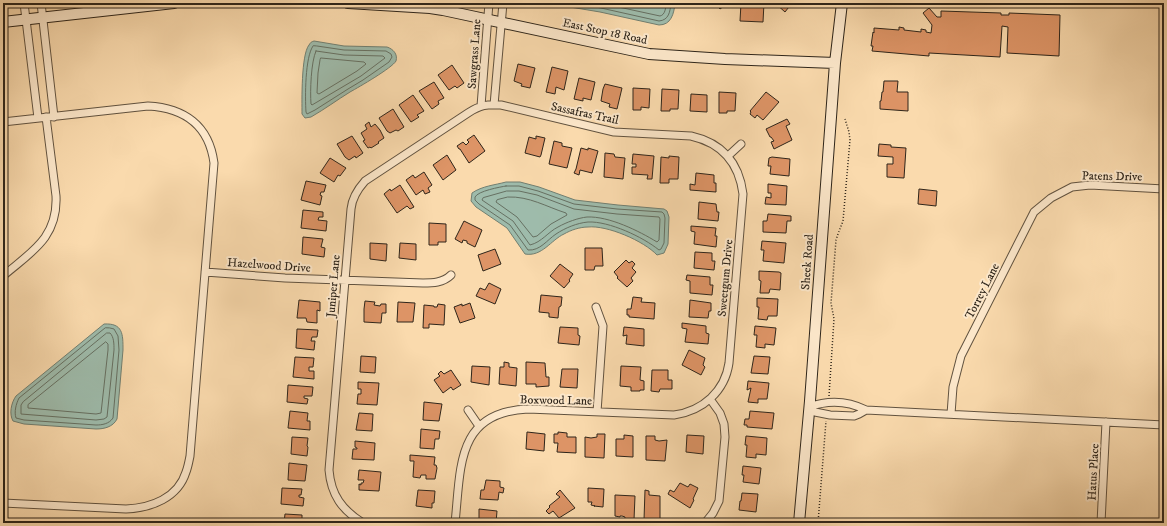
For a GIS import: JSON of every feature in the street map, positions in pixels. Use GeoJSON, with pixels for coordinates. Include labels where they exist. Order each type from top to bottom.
{"type":"FeatureCollection","features":[{"type":"Feature","properties":{"kind":"street"},"geometry":{"type":"LineString","coordinates":[[3,276],[42,242],[50,230],[56,207],[56,196],[24,3]]}},
{"type":"Feature","properties":{"kind":"street"},"geometry":{"type":"LineString","coordinates":[[41,3],[54,116]]}},
{"type":"Feature","properties":{"kind":"street"},"geometry":{"type":"LineString","coordinates":[[3,22],[174,3]]}},
{"type":"Feature","properties":{"kind":"street","name":"East Stop 18 Road"},"geometry":{"type":"LineString","coordinates":[[348,3],[430,8],[488,19],[648,54],[725,59],[835,63]]}},
{"type":"Feature","properties":{"kind":"street","name":"Sawgrass Lane"},"geometry":{"type":"LineString","coordinates":[[481,106],[489,3]]}},
{"type":"Feature","properties":{"kind":"street","name":"Sawgrass Lane"},"geometry":{"type":"LineString","coordinates":[[494,105],[503,3]]}},
{"type":"Feature","properties":{"kind":"street","name":"Sheek Road"},"geometry":{"type":"LineString","coordinates":[[799,523],[835,63],[842,3]]}},
{"type":"Feature","properties":{"kind":"street","name":"Sassafras Trail"},"geometry":{"type":"LineString","coordinates":[[481,106],[501,105],[614,132],[681,135],[701,138],[715,145],[728,156]]}},
{"type":"Feature","properties":{"kind":"street"},"geometry":{"type":"LineString","coordinates":[[3,122],[148,106],[158,107],[181,113],[197,124],[211,147],[214,163],[190,456],[186,473],[182,481],[167,498],[137,508],[126,509],[3,503]]}},
{"type":"Feature","properties":{"kind":"street","name":"Juniper Lane"},"geometry":{"type":"LineString","coordinates":[[363,523],[346,511],[339,502],[331,486],[330,478],[352,203],[356,192],[370,177],[477,107],[481,106]]}},
{"type":"Feature","properties":{"kind":"street"},"geometry":{"type":"LineString","coordinates":[[728,156],[741,144]]}},
{"type":"Feature","properties":{"kind":"street","name":"Sweetgum Drive"},"geometry":{"type":"LineString","coordinates":[[710,399],[722,384],[728,371],[743,201],[740,178],[728,156]]}},
{"type":"Feature","properties":{"kind":"street","name":"Patens Drive"},"geometry":{"type":"LineString","coordinates":[[1061,192],[1072,187],[1090,185],[1164,189]]}},
{"type":"Feature","properties":{"kind":"street","name":"Torrey Lane"},"geometry":{"type":"LineString","coordinates":[[951,414],[953,387],[962,356],[1034,212],[1061,192]]}},
{"type":"Feature","properties":{"kind":"street","name":"Hazelwood Drive"},"geometry":{"type":"LineString","coordinates":[[205,272],[286,278],[433,283],[447,279],[451,275]]}},
{"type":"Feature","properties":{"kind":"street"},"geometry":{"type":"LineString","coordinates":[[596,307],[603,326],[597,412]]}},
{"type":"Feature","properties":{"kind":"street"},"geometry":{"type":"LineString","coordinates":[[705,523],[713,513],[719,501],[725,437],[724,424],[720,413],[710,399]]}},
{"type":"Feature","properties":{"kind":"street","name":"Boxwood Lane"},"geometry":{"type":"LineString","coordinates":[[456,523],[462,459],[467,444],[479,426],[499,414],[513,410],[528,409],[674,415],[684,414],[698,408],[710,399]]}},
{"type":"Feature","properties":{"kind":"street"},"geometry":{"type":"LineString","coordinates":[[809,407],[826,402],[856,405],[866,410],[1164,425]]}},
{"type":"Feature","properties":{"kind":"street"},"geometry":{"type":"LineString","coordinates":[[809,407],[815,412],[822,414],[846,416],[859,414],[866,410]]}},
{"type":"Feature","properties":{"kind":"street"},"geometry":{"type":"LineString","coordinates":[[468,410],[479,426]]}},
{"type":"Feature","properties":{"kind":"street","name":"Hatus Place"},"geometry":{"type":"LineString","coordinates":[[1101,523],[1106,422]]}},
{"type":"Feature","properties":{"kind":"path"},"geometry":{"type":"LineString","coordinates":[[829,392],[834,319],[831,303],[836,240],[843,221],[850,140],[845,119]]}},
{"type":"Feature","properties":{"kind":"path"},"geometry":{"type":"LineString","coordinates":[[818,523],[826,424]]}},
{"type":"Feature","properties":{"kind":"water"},"geometry":{"type":"Polygon","coordinates":[[[564,3],[675,3],[674,11],[669,21],[663,25],[659,25],[570,7],[564,3]]]}},
{"type":"Feature","properties":{"kind":"water"},"geometry":{"type":"Polygon","coordinates":[[[314,41],[344,46],[387,47],[394,52],[396,61],[375,77],[321,111],[311,117],[305,118],[302,114],[303,68],[306,50],[310,43],[314,41]]]}},
{"type":"Feature","properties":{"kind":"water"},"geometry":{"type":"Polygon","coordinates":[[[506,182],[520,182],[575,200],[664,209],[667,211],[669,217],[668,244],[664,253],[657,255],[643,244],[615,231],[596,227],[585,227],[576,229],[559,237],[541,251],[525,254],[507,228],[476,207],[471,201],[472,193],[484,187],[506,182]]]}},
{"type":"Feature","properties":{"kind":"water"},"geometry":{"type":"Polygon","coordinates":[[[104,324],[115,325],[121,331],[123,339],[117,419],[115,422],[108,427],[96,429],[24,424],[13,421],[11,408],[16,396],[104,324]]]}},
{"type":"Feature","properties":{"kind":"building"},"geometry":{"type":"Polygon","coordinates":[[[715,3],[728,3],[720,9],[715,3]]]}},
{"type":"Feature","properties":{"kind":"building"},"geometry":{"type":"Polygon","coordinates":[[[741,3],[764,3],[763,22],[740,21],[741,3]]]}},
{"type":"Feature","properties":{"kind":"building"},"geometry":{"type":"Polygon","coordinates":[[[775,3],[792,3],[785,12],[775,3]]]}},
{"type":"Feature","properties":{"kind":"building"},"geometry":{"type":"Polygon","coordinates":[[[929,8],[937,17],[941,17],[941,11],[1001,13],[1001,15],[1009,15],[1009,13],[1060,15],[1059,56],[1007,53],[1008,27],[1002,26],[1000,57],[929,53],[929,56],[872,51],[873,46],[871,46],[874,28],[899,30],[899,27],[904,28],[904,30],[921,32],[921,29],[931,33],[932,25],[923,13],[929,8]]]}},
{"type":"Feature","properties":{"kind":"building"},"geometry":{"type":"Polygon","coordinates":[[[518,64],[535,68],[530,88],[521,86],[522,84],[514,81],[518,64]]]}},
{"type":"Feature","properties":{"kind":"building"},"geometry":{"type":"Polygon","coordinates":[[[452,65],[464,83],[457,88],[455,86],[449,90],[438,75],[452,65]]]}},
{"type":"Feature","properties":{"kind":"building"},"geometry":{"type":"Polygon","coordinates":[[[552,67],[568,71],[564,90],[556,87],[555,94],[546,92],[552,67]]]}},
{"type":"Feature","properties":{"kind":"building"},"geometry":{"type":"Polygon","coordinates":[[[579,78],[595,82],[591,100],[583,98],[583,101],[574,99],[579,78]]]}},
{"type":"Feature","properties":{"kind":"building"},"geometry":{"type":"Polygon","coordinates":[[[884,81],[898,81],[897,92],[908,92],[908,111],[880,109],[884,81]]]}},
{"type":"Feature","properties":{"kind":"building"},"geometry":{"type":"Polygon","coordinates":[[[434,82],[444,98],[438,101],[439,104],[432,109],[419,91],[434,82]]]}},
{"type":"Feature","properties":{"kind":"building"},"geometry":{"type":"Polygon","coordinates":[[[605,84],[622,88],[617,109],[609,107],[610,104],[601,101],[605,84]]]}},
{"type":"Feature","properties":{"kind":"building"},"geometry":{"type":"Polygon","coordinates":[[[633,88],[650,89],[649,108],[641,107],[641,110],[633,110],[633,88]]]}},
{"type":"Feature","properties":{"kind":"building"},"geometry":{"type":"Polygon","coordinates":[[[662,89],[679,90],[678,109],[661,111],[662,89]]]}},
{"type":"Feature","properties":{"kind":"building"},"geometry":{"type":"Polygon","coordinates":[[[719,92],[736,93],[735,111],[719,113],[719,92]]]}},
{"type":"Feature","properties":{"kind":"building"},"geometry":{"type":"Polygon","coordinates":[[[766,92],[779,102],[763,120],[757,115],[755,118],[750,114],[750,111],[766,92]]]}},
{"type":"Feature","properties":{"kind":"building"},"geometry":{"type":"Polygon","coordinates":[[[691,94],[707,95],[707,112],[690,111],[691,94]]]}},
{"type":"Feature","properties":{"kind":"building"},"geometry":{"type":"Polygon","coordinates":[[[413,95],[424,111],[417,115],[419,117],[411,122],[399,105],[413,95]]]}},
{"type":"Feature","properties":{"kind":"building"},"geometry":{"type":"Polygon","coordinates":[[[393,109],[404,127],[398,131],[396,130],[390,133],[387,131],[379,118],[393,109]]]}},
{"type":"Feature","properties":{"kind":"building"},"geometry":{"type":"Polygon","coordinates":[[[787,119],[790,124],[786,126],[792,140],[774,149],[771,142],[774,141],[766,129],[787,119]]]}},
{"type":"Feature","properties":{"kind":"building"},"geometry":{"type":"Polygon","coordinates":[[[369,122],[371,127],[375,124],[384,138],[371,148],[368,148],[363,141],[365,140],[361,133],[367,129],[365,125],[369,122]]]}},
{"type":"Feature","properties":{"kind":"building"},"geometry":{"type":"Polygon","coordinates":[[[474,135],[485,151],[469,163],[457,146],[463,142],[466,145],[469,142],[467,140],[474,135]]]}},
{"type":"Feature","properties":{"kind":"building"},"geometry":{"type":"Polygon","coordinates":[[[352,136],[363,153],[356,158],[355,156],[349,160],[345,157],[337,144],[352,136]]]}},
{"type":"Feature","properties":{"kind":"building"},"geometry":{"type":"Polygon","coordinates":[[[536,136],[545,138],[540,157],[525,153],[529,137],[536,139],[536,136]]]}},
{"type":"Feature","properties":{"kind":"building"},"geometry":{"type":"Polygon","coordinates":[[[554,141],[562,143],[562,146],[572,148],[567,168],[549,164],[554,141]]]}},
{"type":"Feature","properties":{"kind":"building"},"geometry":{"type":"Polygon","coordinates":[[[879,144],[891,145],[891,147],[906,148],[904,178],[887,177],[887,164],[893,164],[893,157],[878,156],[879,144]]]}},
{"type":"Feature","properties":{"kind":"building"},"geometry":{"type":"Polygon","coordinates":[[[581,148],[588,150],[588,148],[598,151],[592,173],[580,170],[579,175],[574,173],[581,148]]]}},
{"type":"Feature","properties":{"kind":"building"},"geometry":{"type":"Polygon","coordinates":[[[605,153],[614,154],[615,157],[625,158],[623,179],[604,177],[605,153]]]}},
{"type":"Feature","properties":{"kind":"building"},"geometry":{"type":"Polygon","coordinates":[[[633,154],[654,156],[652,179],[647,179],[648,175],[632,174],[632,167],[636,167],[636,164],[632,164],[633,154]]]}},
{"type":"Feature","properties":{"kind":"building"},"geometry":{"type":"Polygon","coordinates":[[[447,155],[456,170],[443,180],[433,165],[447,155]]]}},
{"type":"Feature","properties":{"kind":"building"},"geometry":{"type":"Polygon","coordinates":[[[669,156],[679,157],[678,179],[669,179],[669,183],[660,183],[661,157],[669,158],[669,156]]]}},
{"type":"Feature","properties":{"kind":"building"},"geometry":{"type":"Polygon","coordinates":[[[330,158],[346,168],[340,176],[338,175],[334,182],[320,173],[330,158]]]}},
{"type":"Feature","properties":{"kind":"building"},"geometry":{"type":"Polygon","coordinates":[[[769,158],[790,159],[789,176],[770,174],[771,166],[768,166],[769,158]]]}},
{"type":"Feature","properties":{"kind":"building"},"geometry":{"type":"Polygon","coordinates":[[[424,172],[432,185],[428,188],[430,192],[425,194],[423,190],[416,195],[406,180],[413,175],[415,178],[424,172]]]}},
{"type":"Feature","properties":{"kind":"building"},"geometry":{"type":"Polygon","coordinates":[[[696,173],[714,175],[716,192],[690,190],[690,184],[695,185],[696,173]]]}},
{"type":"Feature","properties":{"kind":"building"},"geometry":{"type":"Polygon","coordinates":[[[306,181],[326,185],[324,192],[321,192],[320,195],[322,196],[320,205],[301,200],[306,181]]]}},
{"type":"Feature","properties":{"kind":"building"},"geometry":{"type":"Polygon","coordinates":[[[768,184],[787,186],[786,205],[765,204],[766,197],[771,198],[771,193],[768,193],[768,184]]]}},
{"type":"Feature","properties":{"kind":"building"},"geometry":{"type":"Polygon","coordinates":[[[400,185],[414,207],[410,209],[407,206],[397,213],[384,194],[390,189],[391,191],[400,185]]]}},
{"type":"Feature","properties":{"kind":"building"},"geometry":{"type":"Polygon","coordinates":[[[919,189],[937,191],[936,206],[918,204],[919,189]]]}},
{"type":"Feature","properties":{"kind":"building"},"geometry":{"type":"Polygon","coordinates":[[[699,202],[716,204],[717,212],[719,212],[718,221],[698,219],[699,202]]]}},
{"type":"Feature","properties":{"kind":"building"},"geometry":{"type":"Polygon","coordinates":[[[303,210],[323,212],[323,217],[319,217],[318,220],[327,221],[326,231],[301,228],[303,210]]]}},
{"type":"Feature","properties":{"kind":"building"},"geometry":{"type":"Polygon","coordinates":[[[768,214],[791,216],[791,221],[787,221],[786,233],[763,232],[763,221],[767,221],[768,214]]]}},
{"type":"Feature","properties":{"kind":"building"},"geometry":{"type":"Polygon","coordinates":[[[464,221],[482,230],[475,247],[467,243],[467,241],[463,240],[462,243],[455,239],[464,221]]]}},
{"type":"Feature","properties":{"kind":"building"},"geometry":{"type":"Polygon","coordinates":[[[429,223],[446,224],[446,242],[438,242],[438,245],[429,245],[429,223]]]}},
{"type":"Feature","properties":{"kind":"building"},"geometry":{"type":"Polygon","coordinates":[[[691,226],[716,228],[716,247],[694,244],[695,232],[691,231],[691,226]]]}},
{"type":"Feature","properties":{"kind":"building"},"geometry":{"type":"Polygon","coordinates":[[[303,237],[323,239],[321,247],[325,248],[324,257],[302,254],[303,237]]]}},
{"type":"Feature","properties":{"kind":"building"},"geometry":{"type":"Polygon","coordinates":[[[762,241],[786,243],[784,263],[763,261],[764,250],[761,250],[762,241]]]}},
{"type":"Feature","properties":{"kind":"building"},"geometry":{"type":"Polygon","coordinates":[[[370,243],[387,244],[386,261],[370,259],[370,243]]]}},
{"type":"Feature","properties":{"kind":"building"},"geometry":{"type":"Polygon","coordinates":[[[400,243],[416,244],[416,260],[399,258],[400,243]]]}},
{"type":"Feature","properties":{"kind":"building"},"geometry":{"type":"Polygon","coordinates":[[[585,248],[602,248],[603,266],[595,266],[594,270],[585,270],[585,248]]]}},
{"type":"Feature","properties":{"kind":"building"},"geometry":{"type":"Polygon","coordinates":[[[495,249],[501,264],[483,271],[478,255],[495,249]]]}},
{"type":"Feature","properties":{"kind":"building"},"geometry":{"type":"Polygon","coordinates":[[[695,252],[712,253],[712,261],[715,261],[714,270],[694,268],[695,252]]]}},
{"type":"Feature","properties":{"kind":"building"},"geometry":{"type":"Polygon","coordinates":[[[626,260],[629,263],[632,261],[635,264],[632,268],[636,272],[631,278],[633,281],[627,287],[617,278],[618,277],[614,272],[626,260]]]}},
{"type":"Feature","properties":{"kind":"building"},"geometry":{"type":"Polygon","coordinates":[[[560,264],[573,274],[569,280],[570,281],[564,288],[550,276],[560,264]]]}},
{"type":"Feature","properties":{"kind":"building"},"geometry":{"type":"Polygon","coordinates":[[[759,271],[781,273],[780,290],[770,289],[769,293],[760,293],[761,281],[759,280],[759,271]]]}},
{"type":"Feature","properties":{"kind":"building"},"geometry":{"type":"Polygon","coordinates":[[[687,275],[710,277],[710,285],[713,285],[712,295],[690,293],[690,281],[686,280],[687,275]]]}},
{"type":"Feature","properties":{"kind":"building"},"geometry":{"type":"Polygon","coordinates":[[[489,283],[501,289],[495,304],[476,296],[480,288],[485,290],[489,283]]]}},
{"type":"Feature","properties":{"kind":"building"},"geometry":{"type":"Polygon","coordinates":[[[541,295],[562,297],[558,318],[549,317],[549,313],[539,312],[541,295]]]}},
{"type":"Feature","properties":{"kind":"building"},"geometry":{"type":"Polygon","coordinates":[[[633,297],[642,298],[641,302],[655,303],[654,319],[629,317],[629,315],[627,315],[627,309],[631,309],[633,297]]]}},
{"type":"Feature","properties":{"kind":"building"},"geometry":{"type":"Polygon","coordinates":[[[757,298],[778,299],[777,316],[768,316],[767,320],[758,319],[759,307],[757,307],[757,298]]]}},
{"type":"Feature","properties":{"kind":"building"},"geometry":{"type":"Polygon","coordinates":[[[299,300],[320,302],[320,311],[317,310],[317,323],[307,322],[306,318],[297,318],[299,300]]]}},
{"type":"Feature","properties":{"kind":"building"},"geometry":{"type":"Polygon","coordinates":[[[690,300],[711,303],[711,311],[709,311],[708,318],[689,317],[690,300]]]}},
{"type":"Feature","properties":{"kind":"building"},"geometry":{"type":"Polygon","coordinates":[[[365,301],[375,302],[374,305],[380,306],[381,304],[386,304],[386,313],[382,313],[381,323],[364,322],[365,301]]]}},
{"type":"Feature","properties":{"kind":"building"},"geometry":{"type":"Polygon","coordinates":[[[398,302],[415,303],[413,322],[397,322],[398,302]]]}},
{"type":"Feature","properties":{"kind":"building"},"geometry":{"type":"Polygon","coordinates":[[[470,303],[475,318],[460,323],[454,307],[470,303]]]}},
{"type":"Feature","properties":{"kind":"building"},"geometry":{"type":"Polygon","coordinates":[[[438,304],[445,305],[444,325],[429,324],[429,328],[423,328],[424,305],[437,307],[438,304]]]}},
{"type":"Feature","properties":{"kind":"building"},"geometry":{"type":"Polygon","coordinates":[[[682,323],[706,326],[706,333],[709,334],[708,344],[685,342],[687,329],[682,328],[682,323]]]}},
{"type":"Feature","properties":{"kind":"building"},"geometry":{"type":"Polygon","coordinates":[[[755,326],[776,328],[774,345],[765,344],[765,348],[756,347],[757,335],[754,335],[755,326]]]}},
{"type":"Feature","properties":{"kind":"building"},"geometry":{"type":"Polygon","coordinates":[[[560,327],[578,328],[578,335],[580,336],[579,345],[558,343],[560,327]]]}},
{"type":"Feature","properties":{"kind":"building"},"geometry":{"type":"Polygon","coordinates":[[[624,327],[644,329],[644,346],[626,344],[627,335],[623,336],[624,327]]]}},
{"type":"Feature","properties":{"kind":"building"},"geometry":{"type":"Polygon","coordinates":[[[297,329],[318,330],[317,337],[312,337],[311,341],[315,341],[314,350],[296,348],[297,329]]]}},
{"type":"Feature","properties":{"kind":"building"},"geometry":{"type":"Polygon","coordinates":[[[689,350],[705,358],[703,365],[705,367],[701,375],[682,365],[689,350]]]}},
{"type":"Feature","properties":{"kind":"building"},"geometry":{"type":"Polygon","coordinates":[[[361,356],[376,357],[375,373],[360,372],[361,356]]]}},
{"type":"Feature","properties":{"kind":"building"},"geometry":{"type":"Polygon","coordinates":[[[754,356],[770,357],[768,374],[751,373],[754,356]]]}},
{"type":"Feature","properties":{"kind":"building"},"geometry":{"type":"Polygon","coordinates":[[[295,357],[314,358],[313,367],[309,367],[309,371],[314,371],[314,379],[293,377],[295,357]]]}},
{"type":"Feature","properties":{"kind":"building"},"geometry":{"type":"Polygon","coordinates":[[[504,362],[509,363],[509,367],[517,368],[516,386],[499,384],[500,367],[504,367],[504,362]]]}},
{"type":"Feature","properties":{"kind":"building"},"geometry":{"type":"Polygon","coordinates":[[[526,362],[545,363],[546,377],[549,377],[549,386],[536,387],[536,384],[526,384],[526,362]]]}},
{"type":"Feature","properties":{"kind":"building"},"geometry":{"type":"Polygon","coordinates":[[[472,366],[490,367],[489,385],[471,382],[472,366]]]}},
{"type":"Feature","properties":{"kind":"building"},"geometry":{"type":"Polygon","coordinates":[[[621,366],[641,367],[640,380],[644,381],[644,390],[631,391],[631,387],[620,386],[621,366]]]}},
{"type":"Feature","properties":{"kind":"building"},"geometry":{"type":"Polygon","coordinates":[[[562,369],[578,369],[577,388],[560,387],[562,369]]]}},
{"type":"Feature","properties":{"kind":"building"},"geometry":{"type":"Polygon","coordinates":[[[451,370],[461,385],[453,390],[451,387],[443,393],[434,380],[440,376],[438,374],[441,371],[444,374],[451,370]]]}},
{"type":"Feature","properties":{"kind":"building"},"geometry":{"type":"Polygon","coordinates":[[[652,370],[668,370],[668,380],[672,380],[672,389],[660,389],[659,392],[651,391],[652,370]]]}},
{"type":"Feature","properties":{"kind":"building"},"geometry":{"type":"Polygon","coordinates":[[[748,381],[769,383],[767,399],[758,399],[758,403],[748,402],[751,388],[747,390],[748,381]]]}},
{"type":"Feature","properties":{"kind":"building"},"geometry":{"type":"Polygon","coordinates":[[[358,382],[379,383],[377,405],[357,404],[358,394],[361,394],[361,389],[358,389],[358,382]]]}},
{"type":"Feature","properties":{"kind":"building"},"geometry":{"type":"Polygon","coordinates":[[[288,385],[313,387],[312,396],[304,396],[304,398],[308,399],[307,404],[287,402],[288,385]]]}},
{"type":"Feature","properties":{"kind":"building"},"geometry":{"type":"Polygon","coordinates":[[[424,402],[442,404],[439,421],[423,420],[424,402]]]}},
{"type":"Feature","properties":{"kind":"building"},"geometry":{"type":"Polygon","coordinates":[[[290,411],[308,413],[307,421],[310,421],[310,430],[288,428],[290,411]]]}},
{"type":"Feature","properties":{"kind":"building"},"geometry":{"type":"Polygon","coordinates":[[[750,411],[774,413],[772,429],[747,427],[747,425],[744,425],[745,419],[749,419],[750,411]]]}},
{"type":"Feature","properties":{"kind":"building"},"geometry":{"type":"Polygon","coordinates":[[[359,413],[373,414],[372,431],[356,430],[359,413]]]}},
{"type":"Feature","properties":{"kind":"building"},"geometry":{"type":"Polygon","coordinates":[[[421,429],[440,431],[439,439],[435,439],[434,449],[420,448],[421,429]]]}},
{"type":"Feature","properties":{"kind":"building"},"geometry":{"type":"Polygon","coordinates":[[[527,432],[545,434],[544,451],[526,449],[527,432]]]}},
{"type":"Feature","properties":{"kind":"building"},"geometry":{"type":"Polygon","coordinates":[[[558,432],[567,433],[567,437],[576,437],[576,453],[557,452],[558,443],[554,443],[554,434],[558,434],[558,432]]]}},
{"type":"Feature","properties":{"kind":"building"},"geometry":{"type":"Polygon","coordinates":[[[597,434],[605,434],[604,458],[585,457],[585,437],[597,437],[597,434]]]}},
{"type":"Feature","properties":{"kind":"building"},"geometry":{"type":"Polygon","coordinates":[[[624,435],[633,436],[633,457],[616,456],[616,439],[624,439],[624,435]]]}},
{"type":"Feature","properties":{"kind":"building"},"geometry":{"type":"Polygon","coordinates":[[[687,435],[704,436],[703,454],[686,452],[687,435]]]}},
{"type":"Feature","properties":{"kind":"building"},"geometry":{"type":"Polygon","coordinates":[[[646,436],[655,436],[655,440],[659,441],[667,440],[665,461],[646,460],[646,436]]]}},
{"type":"Feature","properties":{"kind":"building"},"geometry":{"type":"Polygon","coordinates":[[[746,436],[767,438],[766,455],[756,454],[756,458],[746,457],[746,436]]]}},
{"type":"Feature","properties":{"kind":"building"},"geometry":{"type":"Polygon","coordinates":[[[292,437],[308,438],[307,456],[291,454],[292,437]]]}},
{"type":"Feature","properties":{"kind":"building"},"geometry":{"type":"Polygon","coordinates":[[[355,441],[375,443],[374,460],[352,459],[353,449],[357,449],[355,447],[355,441]]]}},
{"type":"Feature","properties":{"kind":"building"},"geometry":{"type":"Polygon","coordinates":[[[410,455],[435,457],[434,465],[436,465],[437,468],[435,479],[426,479],[426,475],[421,475],[420,478],[413,477],[414,461],[410,461],[410,455]]]}},
{"type":"Feature","properties":{"kind":"building"},"geometry":{"type":"Polygon","coordinates":[[[289,463],[307,465],[305,481],[288,480],[289,463]]]}},
{"type":"Feature","properties":{"kind":"building"},"geometry":{"type":"Polygon","coordinates":[[[743,466],[761,468],[759,484],[743,482],[743,466]]]}},
{"type":"Feature","properties":{"kind":"building"},"geometry":{"type":"Polygon","coordinates":[[[359,470],[381,472],[379,491],[359,490],[359,484],[361,485],[364,480],[358,480],[359,470]]]}},
{"type":"Feature","properties":{"kind":"building"},"geometry":{"type":"Polygon","coordinates":[[[486,480],[500,481],[500,487],[504,488],[503,493],[499,492],[498,500],[480,499],[481,490],[484,490],[486,480]]]}},
{"type":"Feature","properties":{"kind":"building"},"geometry":{"type":"Polygon","coordinates":[[[680,483],[688,487],[690,484],[698,488],[690,508],[668,494],[670,490],[674,492],[680,483]]]}},
{"type":"Feature","properties":{"kind":"building"},"geometry":{"type":"Polygon","coordinates":[[[282,488],[302,489],[299,497],[304,498],[303,506],[281,504],[282,488]]]}},
{"type":"Feature","properties":{"kind":"building"},"geometry":{"type":"Polygon","coordinates":[[[588,488],[604,489],[603,507],[591,505],[592,502],[588,502],[588,488]]]}},
{"type":"Feature","properties":{"kind":"building"},"geometry":{"type":"Polygon","coordinates":[[[418,490],[435,491],[432,508],[416,506],[418,490]]]}},
{"type":"Feature","properties":{"kind":"building"},"geometry":{"type":"Polygon","coordinates":[[[560,490],[575,508],[559,518],[553,511],[549,514],[546,511],[550,507],[549,506],[560,497],[556,494],[560,490]]]}},
{"type":"Feature","properties":{"kind":"building"},"geometry":{"type":"Polygon","coordinates":[[[645,490],[649,491],[649,495],[660,496],[660,520],[644,520],[645,490]]]}},
{"type":"Feature","properties":{"kind":"building"},"geometry":{"type":"Polygon","coordinates":[[[742,493],[758,494],[756,512],[739,510],[742,493]]]}},
{"type":"Feature","properties":{"kind":"building"},"geometry":{"type":"Polygon","coordinates":[[[615,495],[635,496],[634,520],[625,520],[625,517],[615,516],[615,495]]]}},
{"type":"Feature","properties":{"kind":"building"},"geometry":{"type":"Polygon","coordinates":[[[479,509],[497,511],[496,523],[479,523],[479,509]]]}},
{"type":"Feature","properties":{"kind":"building"},"geometry":{"type":"Polygon","coordinates":[[[285,514],[302,515],[302,523],[284,523],[285,514]]]}},
{"type":"Feature","properties":{"kind":"building"},"geometry":{"type":"Polygon","coordinates":[[[738,521],[756,523],[738,523],[738,521]]]}}]}
